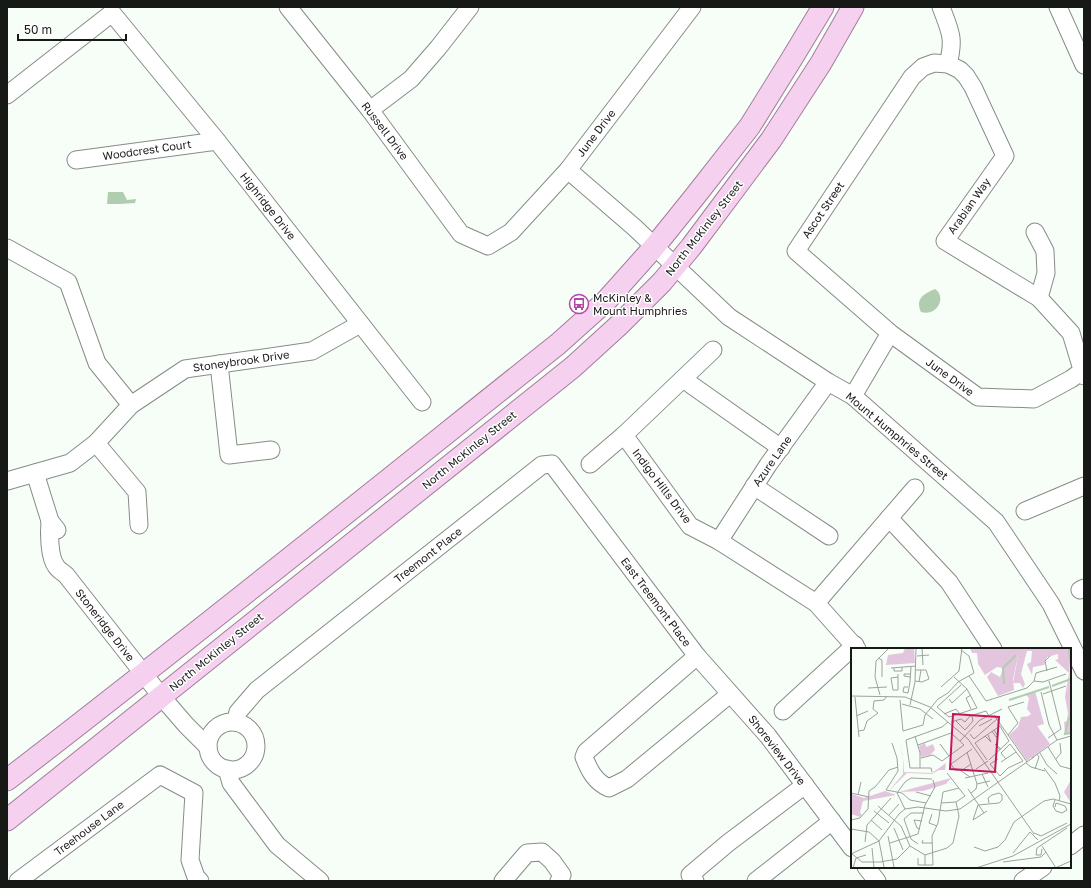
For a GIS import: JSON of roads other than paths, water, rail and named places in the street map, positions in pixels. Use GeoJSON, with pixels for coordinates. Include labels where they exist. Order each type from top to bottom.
{"type":"FeatureCollection","features":[{"type":"Feature","properties":{"kind":"main road"},"geometry":{"type":"LineString","coordinates":[[7,780],[144,675],[558,344],[606,301],[655,246],[750,126],[823,7]]}},
{"type":"Feature","properties":{"kind":"main road","name":"North McKinley Street"},"geometry":{"type":"LineString","coordinates":[[7,820],[573,367],[618,326],[662,282],[676,265],[771,140],[821,63],[853,7]]}},
{"type":"Feature","properties":{"kind":"street","name":"Russell Drive"},"geometry":{"type":"LineString","coordinates":[[288,7],[370,110],[461,234],[488,246]]}},
{"type":"Feature","properties":{"kind":"street"},"geometry":{"type":"LineString","coordinates":[[370,110],[411,79],[438,48],[470,7]]}},
{"type":"Feature","properties":{"kind":"street","name":"June Drive"},"geometry":{"type":"LineString","coordinates":[[488,246],[511,232],[568,170],[692,7]]}},
{"type":"Feature","properties":{"kind":"street"},"geometry":{"type":"LineString","coordinates":[[941,7],[951,36],[952,49],[948,64]]}},
{"type":"Feature","properties":{"kind":"street"},"geometry":{"type":"LineString","coordinates":[[1058,7],[1084,65]]}},
{"type":"Feature","properties":{"kind":"street","name":"Highridge Drive"},"geometry":{"type":"LineString","coordinates":[[7,95],[112,13],[217,141],[422,402]]}},
{"type":"Feature","properties":{"kind":"street","name":"Ascot Street"},"geometry":{"type":"LineString","coordinates":[[890,333],[796,251],[912,77],[923,67],[934,63],[948,64]]}},
{"type":"Feature","properties":{"kind":"street","name":"Arabian Way"},"geometry":{"type":"LineString","coordinates":[[948,64],[960,70],[970,81],[1004,156],[945,241],[1039,298],[1071,333],[1083,373]]}},
{"type":"Feature","properties":{"kind":"street","name":"Woodcrest Court"},"geometry":{"type":"LineString","coordinates":[[76,160],[217,141]]}},
{"type":"Feature","properties":{"kind":"street","name":"Mount Humphries Street"},"geometry":{"type":"LineString","coordinates":[[568,170],[676,265],[729,317],[828,382],[853,396],[996,522],[1051,604],[1084,671]]}},
{"type":"Feature","properties":{"kind":"street"},"geometry":{"type":"LineString","coordinates":[[1035,232],[1045,251],[1046,273],[1039,298]]}},
{"type":"Feature","properties":{"kind":"street"},"geometry":{"type":"LineString","coordinates":[[7,248],[68,282],[97,363],[131,405]]}},
{"type":"Feature","properties":{"kind":"street","name":"Stoneybrook Drive"},"geometry":{"type":"LineString","coordinates":[[7,481],[70,462],[96,444],[131,405],[185,369],[312,351],[360,324]]}},
{"type":"Feature","properties":{"kind":"street"},"geometry":{"type":"LineString","coordinates":[[853,396],[890,333]]}},
{"type":"Feature","properties":{"kind":"street","name":"June Drive"},"geometry":{"type":"LineString","coordinates":[[890,333],[978,397],[1034,399],[1083,373]]}},
{"type":"Feature","properties":{"kind":"street"},"geometry":{"type":"LineString","coordinates":[[590,464],[624,435],[713,350]]}},
{"type":"Feature","properties":{"kind":"street"},"geometry":{"type":"LineString","coordinates":[[219,364],[229,455],[271,450]]}},
{"type":"Feature","properties":{"kind":"street"},"geometry":{"type":"LineString","coordinates":[[683,379],[780,448]]}},
{"type":"Feature","properties":{"kind":"street","name":"Azure Lane"},"geometry":{"type":"LineString","coordinates":[[719,541],[780,448],[828,382]]}},
{"type":"Feature","properties":{"kind":"street","name":"Indigo Hills Drive"},"geometry":{"type":"LineString","coordinates":[[624,435],[690,526],[719,541],[816,603],[856,647]]}},
{"type":"Feature","properties":{"kind":"street"},"geometry":{"type":"LineString","coordinates":[[96,444],[137,492],[139,525]]}},
{"type":"Feature","properties":{"kind":"street","name":"Treemont Place"},"geometry":{"type":"LineString","coordinates":[[235,722],[238,712],[257,690],[542,465],[552,464],[614,547]]}},
{"type":"Feature","properties":{"kind":"street","name":"Stoneridge Drive"},"geometry":{"type":"LineString","coordinates":[[35,473],[50,521],[50,548],[56,566],[66,575],[161,696],[186,725],[208,747]]}},
{"type":"Feature","properties":{"kind":"street"},"geometry":{"type":"LineString","coordinates":[[754,486],[829,536]]}},
{"type":"Feature","properties":{"kind":"street"},"geometry":{"type":"LineString","coordinates":[[1025,510],[1084,486]]}},
{"type":"Feature","properties":{"kind":"street"},"geometry":{"type":"LineString","coordinates":[[816,603],[915,488]]}},
{"type":"Feature","properties":{"kind":"street"},"geometry":{"type":"LineString","coordinates":[[889,518],[949,582],[992,648]]}},
{"type":"Feature","properties":{"kind":"street","name":"East Treemont Place"},"geometry":{"type":"LineString","coordinates":[[614,547],[697,656]]}},
{"type":"Feature","properties":{"kind":"street"},"geometry":{"type":"LineString","coordinates":[[783,711],[851,651]]}},
{"type":"Feature","properties":{"kind":"street"},"geometry":{"type":"LineString","coordinates":[[697,656],[586,752],[584,757],[589,770],[600,784],[608,788],[627,780],[730,694]]}},
{"type":"Feature","properties":{"kind":"street","name":"Shoreview Drive"},"geometry":{"type":"LineString","coordinates":[[697,656],[768,736],[851,847]]}},
{"type":"Feature","properties":{"kind":"street"},"geometry":{"type":"LineString","coordinates":[[227,722],[235,722],[243,724],[250,729],[256,744],[253,758],[248,764],[234,770],[220,766],[214,761],[210,755],[208,747],[209,739],[213,731],[227,722]]}},
{"type":"Feature","properties":{"kind":"street"},"geometry":{"type":"LineString","coordinates":[[227,769],[231,783],[277,845],[320,881]]}},
{"type":"Feature","properties":{"kind":"street","name":"Treehouse Lane"},"geometry":{"type":"LineString","coordinates":[[18,881],[160,775],[194,793],[190,860],[196,877],[200,881]]}},
{"type":"Feature","properties":{"kind":"street"},"geometry":{"type":"LineString","coordinates":[[695,881],[690,875],[728,843],[805,785]]}},
{"type":"Feature","properties":{"kind":"street"},"geometry":{"type":"LineString","coordinates":[[756,881],[832,821]]}},
{"type":"Feature","properties":{"kind":"street"},"geometry":{"type":"LineString","coordinates":[[1071,845],[1084,835]]}},
{"type":"Feature","properties":{"kind":"street"},"geometry":{"type":"LineString","coordinates":[[503,881],[527,853],[542,852],[552,861],[562,875],[559,881]]}},
{"type":"Feature","properties":{"kind":"street"},"geometry":{"type":"LineString","coordinates":[[867,868],[877,881]]}},
{"type":"Feature","properties":{"kind":"street"},"geometry":{"type":"LineString","coordinates":[[1023,881],[1042,868]]}},
{"type":"Feature","properties":{"kind":"place","name":"McKinley & Mount Humphries"},"geometry":{"type":"Point","coordinates":[579,304]}}]}
